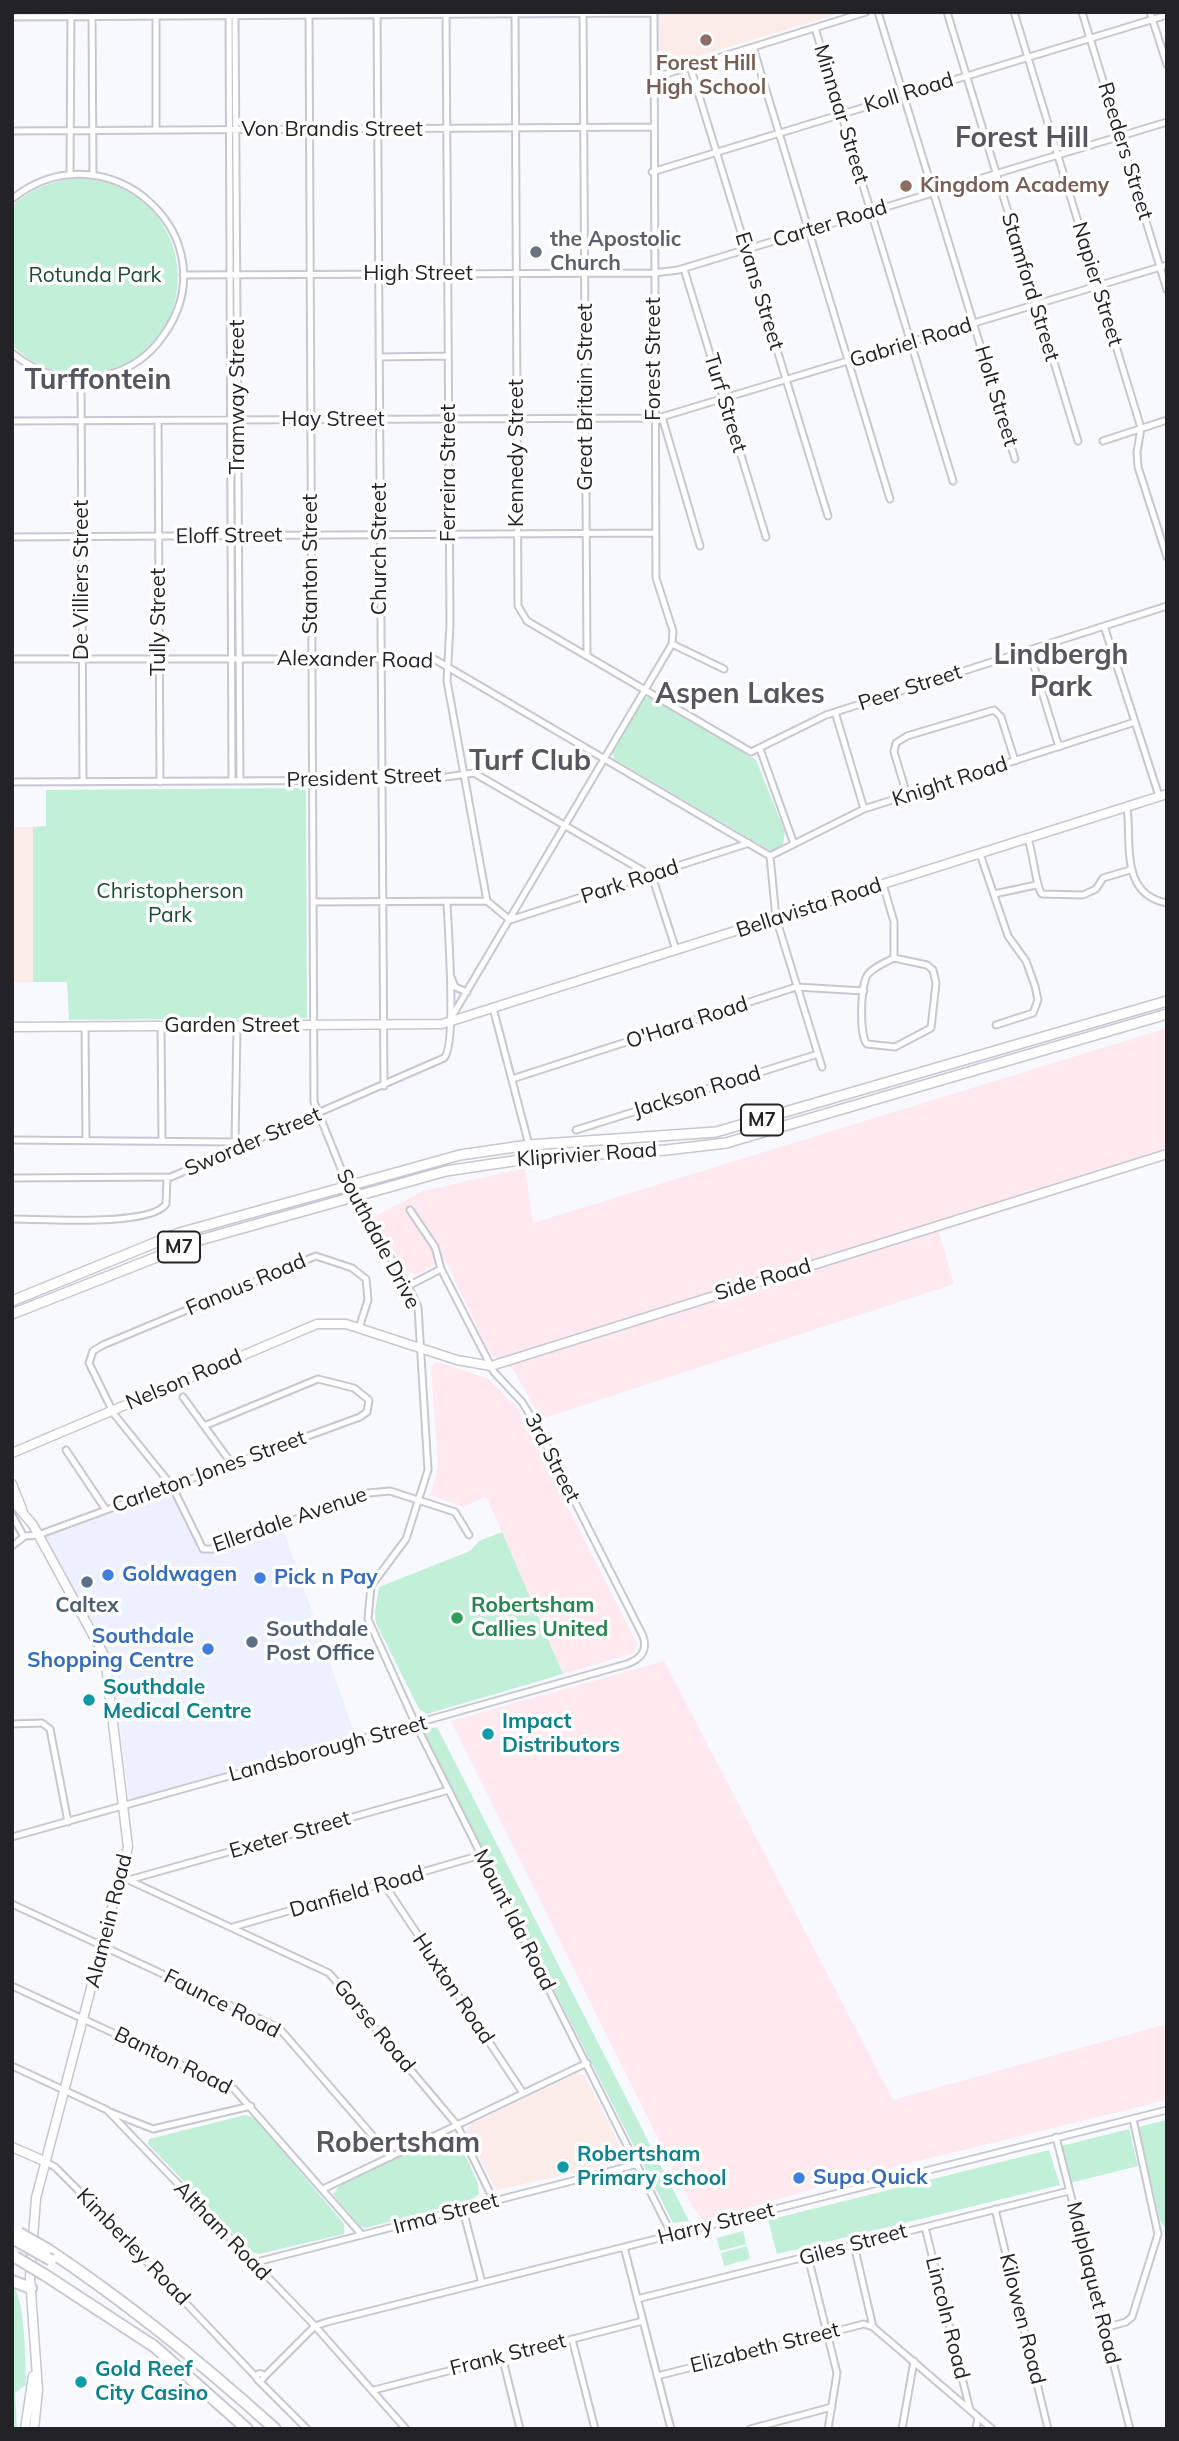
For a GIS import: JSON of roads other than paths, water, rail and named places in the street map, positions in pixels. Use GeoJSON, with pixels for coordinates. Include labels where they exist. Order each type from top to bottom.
{"type":"FeatureCollection","features":[{"type":"Feature","properties":{"kind":"highway"},"geometry":{"type":"LineString","coordinates":[[15,2235],[130,2308],[227,2386],[275,2429]]}},
{"type":"Feature","properties":{"kind":"highway"},"geometry":{"type":"LineString","coordinates":[[14,2256],[155,2347],[247,2429]]}},
{"type":"Feature","properties":{"kind":"highway"},"geometry":{"type":"LineString","coordinates":[[12,2281],[29,2285]]}},
{"type":"Feature","properties":{"kind":"main road","name":"Kliprivier Road"},"geometry":{"type":"LineString","coordinates":[[12,1301],[179,1233],[468,1153],[529,1145],[716,1132],[1167,1001]]}},
{"type":"Feature","properties":{"kind":"main road","name":"Kliprivier Road"},"geometry":{"type":"LineString","coordinates":[[12,1314],[181,1246],[352,1196],[496,1161],[666,1150],[726,1143],[1167,1014]]}},
{"type":"Feature","properties":{"kind":"street"},"geometry":{"type":"LineString","coordinates":[[653,78],[866,12]]}},
{"type":"Feature","properties":{"kind":"street","name":"Holt Street"},"geometry":{"type":"LineString","coordinates":[[878,12],[1015,459]]}},
{"type":"Feature","properties":{"kind":"street","name":"Stamford Street"},"geometry":{"type":"LineString","coordinates":[[947,12],[1078,441]]}},
{"type":"Feature","properties":{"kind":"street","name":"Napier Street"},"geometry":{"type":"LineString","coordinates":[[1014,12],[1141,428],[1137,452],[1138,467],[1167,557]]}},
{"type":"Feature","properties":{"kind":"street","name":"Reeders Street"},"geometry":{"type":"LineString","coordinates":[[1082,12],[1167,290]]}},
{"type":"Feature","properties":{"kind":"street"},"geometry":{"type":"LineString","coordinates":[[1150,12],[1167,65]]}},
{"type":"Feature","properties":{"kind":"street","name":"Church Street"},"geometry":{"type":"LineString","coordinates":[[377,13],[384,1086]]}},
{"type":"Feature","properties":{"kind":"street","name":"Ferreira Street"},"geometry":{"type":"LineString","coordinates":[[446,13],[449,535],[447,681],[487,901]]}},
{"type":"Feature","properties":{"kind":"street","name":"Kennedy Street"},"geometry":{"type":"LineString","coordinates":[[515,13],[520,615],[746,750],[760,749]]}},
{"type":"Feature","properties":{"kind":"street","name":"Great Britain Street"},"geometry":{"type":"LineString","coordinates":[[583,13],[587,656]]}},
{"type":"Feature","properties":{"kind":"street"},"geometry":{"type":"LineString","coordinates":[[12,17],[71,14],[654,13]]}},
{"type":"Feature","properties":{"kind":"street","name":"Forest Street"},"geometry":{"type":"LineString","coordinates":[[654,13],[652,172],[658,418],[656,578],[673,631],[672,644]]}},
{"type":"Feature","properties":{"kind":"street"},"geometry":{"type":"LineString","coordinates":[[70,174],[71,14]]}},
{"type":"Feature","properties":{"kind":"street"},"geometry":{"type":"LineString","coordinates":[[92,14],[93,174]]}},
{"type":"Feature","properties":{"kind":"street"},"geometry":{"type":"LineString","coordinates":[[156,14],[156,130]]}},
{"type":"Feature","properties":{"kind":"street","name":"Tramway Street"},"geometry":{"type":"LineString","coordinates":[[232,14],[237,130],[237,231],[230,344],[232,781]]}},
{"type":"Feature","properties":{"kind":"street","name":"Tramway Street"},"geometry":{"type":"LineString","coordinates":[[232,14],[229,72],[229,231],[237,344],[240,781]]}},
{"type":"Feature","properties":{"kind":"street","name":"Stanton Street"},"geometry":{"type":"LineString","coordinates":[[309,14],[314,1097],[317,1115]]}},
{"type":"Feature","properties":{"kind":"street","name":"Koll Road"},"geometry":{"type":"LineString","coordinates":[[652,172],[1167,15]]}},
{"type":"Feature","properties":{"kind":"street","name":"Minnaar Street"},"geometry":{"type":"LineString","coordinates":[[815,28],[953,481]]}},
{"type":"Feature","properties":{"kind":"street"},"geometry":{"type":"LineString","coordinates":[[753,47],[890,499]]}},
{"type":"Feature","properties":{"kind":"street","name":"Evans Street"},"geometry":{"type":"LineString","coordinates":[[690,66],[828,516]]}},
{"type":"Feature","properties":{"kind":"street"},"geometry":{"type":"LineString","coordinates":[[229,72],[236,72]]}},
{"type":"Feature","properties":{"kind":"street","name":"Carter Road"},"geometry":{"type":"LineString","coordinates":[[654,273],[684,269],[1167,122]]}},
{"type":"Feature","properties":{"kind":"street","name":"Von Brandis Street"},"geometry":{"type":"LineString","coordinates":[[12,131],[652,127]]}},
{"type":"Feature","properties":{"kind":"street"},"geometry":{"type":"LineString","coordinates":[[12,200],[34,185],[70,174],[93,174],[123,183],[156,208],[174,234],[183,275],[173,320],[153,348],[135,363],[115,373],[81,379],[40,370],[12,353]]}},
{"type":"Feature","properties":{"kind":"street"},"geometry":{"type":"LineString","coordinates":[[229,203],[237,204]]}},
{"type":"Feature","properties":{"kind":"street"},"geometry":{"type":"LineString","coordinates":[[229,231],[237,231]]}},
{"type":"Feature","properties":{"kind":"street","name":"Gabriel Road"},"geometry":{"type":"LineString","coordinates":[[658,418],[1167,264]]}},
{"type":"Feature","properties":{"kind":"street","name":"Turf Street"},"geometry":{"type":"LineString","coordinates":[[684,269],[766,537]]}},
{"type":"Feature","properties":{"kind":"street","name":"High Street"},"geometry":{"type":"LineString","coordinates":[[183,275],[654,273]]}},
{"type":"Feature","properties":{"kind":"street"},"geometry":{"type":"LineString","coordinates":[[230,344],[237,344]]}},
{"type":"Feature","properties":{"kind":"street"},"geometry":{"type":"LineString","coordinates":[[379,357],[448,356]]}},
{"type":"Feature","properties":{"kind":"street","name":"De Villiers Street"},"geometry":{"type":"LineString","coordinates":[[81,379],[83,782]]}},
{"type":"Feature","properties":{"kind":"street"},"geometry":{"type":"LineString","coordinates":[[658,418],[700,546]]}},
{"type":"Feature","properties":{"kind":"street","name":"Hay Street"},"geometry":{"type":"LineString","coordinates":[[12,421],[658,418]]}},
{"type":"Feature","properties":{"kind":"street"},"geometry":{"type":"LineString","coordinates":[[1103,440],[1167,420]]}},
{"type":"Feature","properties":{"kind":"street","name":"Tully Street"},"geometry":{"type":"LineString","coordinates":[[158,421],[160,782]]}},
{"type":"Feature","properties":{"kind":"street"},"geometry":{"type":"LineString","coordinates":[[230,477],[238,476]]}},
{"type":"Feature","properties":{"kind":"street","name":"Eloff Street"},"geometry":{"type":"LineString","coordinates":[[12,537],[655,533]]}},
{"type":"Feature","properties":{"kind":"street","name":"Peer Street"},"geometry":{"type":"LineString","coordinates":[[760,749],[835,712],[1167,606]]}},
{"type":"Feature","properties":{"kind":"street"},"geometry":{"type":"LineString","coordinates":[[1104,626],[1135,722],[1163,795]]}},
{"type":"Feature","properties":{"kind":"street"},"geometry":{"type":"LineString","coordinates":[[451,1020],[672,644],[724,669]]}},
{"type":"Feature","properties":{"kind":"street"},"geometry":{"type":"LineString","coordinates":[[1029,650],[1059,747]]}},
{"type":"Feature","properties":{"kind":"street","name":"Alexander Road"},"geometry":{"type":"LineString","coordinates":[[12,659],[426,658],[447,664],[770,856]]}},
{"type":"Feature","properties":{"kind":"street"},"geometry":{"type":"LineString","coordinates":[[907,795],[894,752],[895,743],[907,736],[994,710],[1001,717],[1015,761]]}},
{"type":"Feature","properties":{"kind":"street"},"geometry":{"type":"LineString","coordinates":[[835,712],[864,809]]}},
{"type":"Feature","properties":{"kind":"street"},"geometry":{"type":"LineString","coordinates":[[231,720],[239,720]]}},
{"type":"Feature","properties":{"kind":"street","name":"Knight Road"},"geometry":{"type":"LineString","coordinates":[[770,856],[864,809],[1135,722]]}},
{"type":"Feature","properties":{"kind":"street"},"geometry":{"type":"LineString","coordinates":[[760,749],[794,844]]}},
{"type":"Feature","properties":{"kind":"street","name":"President Street"},"geometry":{"type":"LineString","coordinates":[[12,782],[425,780],[470,772],[484,777],[652,876]]}},
{"type":"Feature","properties":{"kind":"street","name":"Bellavista Road"},"geometry":{"type":"LineString","coordinates":[[451,1020],[1163,795]]}},
{"type":"Feature","properties":{"kind":"street"},"geometry":{"type":"LineString","coordinates":[[1126,807],[1130,870],[1142,890],[1167,903]]}},
{"type":"Feature","properties":{"kind":"street"},"geometry":{"type":"LineString","coordinates":[[1028,839],[1036,864],[1036,885],[1045,895],[1083,895],[1096,889],[1103,878],[1130,870]]}},
{"type":"Feature","properties":{"kind":"street","name":"Park Road"},"geometry":{"type":"LineString","coordinates":[[510,920],[749,843]]}},
{"type":"Feature","properties":{"kind":"street"},"geometry":{"type":"LineString","coordinates":[[980,854],[1008,936],[1031,974],[1038,1000],[1035,1009],[1028,1016],[996,1025]]}},
{"type":"Feature","properties":{"kind":"street"},"geometry":{"type":"LineString","coordinates":[[770,856],[776,918],[822,1067]]}},
{"type":"Feature","properties":{"kind":"street"},"geometry":{"type":"LineString","coordinates":[[652,876],[676,950]]}},
{"type":"Feature","properties":{"kind":"street"},"geometry":{"type":"LineString","coordinates":[[883,884],[894,922],[894,958]]}},
{"type":"Feature","properties":{"kind":"street"},"geometry":{"type":"LineString","coordinates":[[994,894],[1036,885]]}},
{"type":"Feature","properties":{"kind":"street"},"geometry":{"type":"LineString","coordinates":[[313,902],[487,901],[510,920]]}},
{"type":"Feature","properties":{"kind":"street"},"geometry":{"type":"LineString","coordinates":[[447,903],[451,1020]]}},
{"type":"Feature","properties":{"kind":"street"},"geometry":{"type":"LineString","coordinates":[[894,958],[927,965],[933,970],[936,983],[931,1028],[895,1047],[867,1044],[862,1033],[864,991],[868,974],[894,958]]}},
{"type":"Feature","properties":{"kind":"street"},"geometry":{"type":"LineString","coordinates":[[449,971],[454,985],[467,992]]}},
{"type":"Feature","properties":{"kind":"street","name":"O'Hara Road"},"geometry":{"type":"LineString","coordinates":[[513,1079],[796,987],[864,991]]}},
{"type":"Feature","properties":{"kind":"street"},"geometry":{"type":"LineString","coordinates":[[493,1008],[529,1145]]}},
{"type":"Feature","properties":{"kind":"street","name":"Garden Street"},"geometry":{"type":"LineString","coordinates":[[12,1027],[383,1025],[451,1020]]}},
{"type":"Feature","properties":{"kind":"street","name":"Sworder Street"},"geometry":{"type":"LineString","coordinates":[[12,1178],[167,1178],[384,1086],[447,1055],[451,1020]]}},
{"type":"Feature","properties":{"kind":"street"},"geometry":{"type":"LineString","coordinates":[[85,1026],[86,1140]]}},
{"type":"Feature","properties":{"kind":"street"},"geometry":{"type":"LineString","coordinates":[[161,1026],[162,1140]]}},
{"type":"Feature","properties":{"kind":"street"},"geometry":{"type":"LineString","coordinates":[[237,1026],[237,1150]]}},
{"type":"Feature","properties":{"kind":"street","name":"Jackson Road"},"geometry":{"type":"LineString","coordinates":[[576,1130],[818,1054]]}},
{"type":"Feature","properties":{"kind":"street","name":"Southdale Drive"},"geometry":{"type":"LineString","coordinates":[[317,1115],[352,1196],[408,1286],[418,1307],[429,1460],[406,1539],[376,1576],[367,1602]]}},
{"type":"Feature","properties":{"kind":"street"},"geometry":{"type":"LineString","coordinates":[[12,1140],[235,1142]]}},
{"type":"Feature","properties":{"kind":"street","name":"Side Road"},"geometry":{"type":"LineString","coordinates":[[491,1366],[1167,1154]]}},
{"type":"Feature","properties":{"kind":"street"},"geometry":{"type":"LineString","coordinates":[[12,1219],[114,1219],[159,1211],[166,1204],[167,1178]]}},
{"type":"Feature","properties":{"kind":"street","name":"3rd Street"},"geometry":{"type":"LineString","coordinates":[[410,1210],[435,1247],[441,1269],[491,1366],[522,1402],[535,1423],[643,1636],[645,1646],[642,1655]]}},
{"type":"Feature","properties":{"kind":"street","name":"Fanous Road"},"geometry":{"type":"LineString","coordinates":[[112,1411],[90,1366],[93,1351],[316,1256],[352,1268],[366,1279],[368,1300],[359,1328]]}},
{"type":"Feature","properties":{"kind":"street"},"geometry":{"type":"LineString","coordinates":[[408,1286],[441,1269]]}},
{"type":"Feature","properties":{"kind":"street","name":"Nelson Road"},"geometry":{"type":"LineString","coordinates":[[12,1453],[311,1326],[334,1323],[359,1328]]}},
{"type":"Feature","properties":{"kind":"street"},"geometry":{"type":"LineString","coordinates":[[359,1328],[422,1350],[491,1366]]}},
{"type":"Feature","properties":{"kind":"street","name":"Carleton Jones Street"},"geometry":{"type":"LineString","coordinates":[[24,1537],[38,1535],[360,1417],[367,1412],[369,1399],[354,1388],[318,1379],[204,1426]]}},
{"type":"Feature","properties":{"kind":"street"},"geometry":{"type":"LineString","coordinates":[[183,1397],[232,1464]]}},
{"type":"Feature","properties":{"kind":"street"},"geometry":{"type":"LineString","coordinates":[[112,1411],[172,1486]]}},
{"type":"Feature","properties":{"kind":"street"},"geometry":{"type":"LineString","coordinates":[[66,1450],[106,1510]]}},
{"type":"Feature","properties":{"kind":"street"},"geometry":{"type":"LineString","coordinates":[[12,1484],[22,1509]]}},
{"type":"Feature","properties":{"kind":"street","name":"Ellerdale Avenue"},"geometry":{"type":"LineString","coordinates":[[172,1486],[201,1547],[213,1549],[374,1491],[390,1491],[457,1514],[470,1535]]}},
{"type":"Feature","properties":{"kind":"street","name":"Alamein Road"},"geometry":{"type":"LineString","coordinates":[[12,1500],[22,1509],[38,1535],[107,1661],[128,1847],[127,1878],[103,1946],[44,2161],[36,2198],[29,2285]]}},
{"type":"Feature","properties":{"kind":"street"},"geometry":{"type":"LineString","coordinates":[[12,1515],[24,1537],[12,1546]]}},
{"type":"Feature","properties":{"kind":"street","name":"Mount Ida Road"},"geometry":{"type":"LineString","coordinates":[[367,1602],[372,1634],[673,2235]]}},
{"type":"Feature","properties":{"kind":"street","name":"Landsborough Street"},"geometry":{"type":"LineString","coordinates":[[14,1837],[627,1664],[642,1655]]}},
{"type":"Feature","properties":{"kind":"street"},"geometry":{"type":"LineString","coordinates":[[12,1724],[41,1723],[50,1729],[68,1822]]}},
{"type":"Feature","properties":{"kind":"street","name":"Exeter Street"},"geometry":{"type":"LineString","coordinates":[[127,1878],[449,1790]]}},
{"type":"Feature","properties":{"kind":"street"},"geometry":{"type":"LineString","coordinates":[[12,1829],[14,1837]]}},
{"type":"Feature","properties":{"kind":"street","name":"Danfield Road"},"geometry":{"type":"LineString","coordinates":[[233,1927],[481,1856]]}},
{"type":"Feature","properties":{"kind":"street","name":"Gorse Road"},"geometry":{"type":"LineString","coordinates":[[127,1878],[329,1973],[457,2125],[494,2201]]}},
{"type":"Feature","properties":{"kind":"street","name":"Huxton Road"},"geometry":{"type":"LineString","coordinates":[[384,1884],[523,2093]]}},
{"type":"Feature","properties":{"kind":"street","name":"Faunce Road"},"geometry":{"type":"LineString","coordinates":[[12,1904],[279,2028],[391,2157]]}},
{"type":"Feature","properties":{"kind":"street","name":"Banton Road"},"geometry":{"type":"LineString","coordinates":[[12,1986],[227,2085],[251,2106],[362,2235]]}},
{"type":"Feature","properties":{"kind":"street"},"geometry":{"type":"LineString","coordinates":[[323,2189],[587,2063]]}},
{"type":"Feature","properties":{"kind":"street","name":"Altham Road"},"geometry":{"type":"LineString","coordinates":[[12,2066],[107,2110],[315,2326],[406,2429]]}},
{"type":"Feature","properties":{"kind":"street"},"geometry":{"type":"LineString","coordinates":[[107,2110],[153,2129],[251,2106]]}},
{"type":"Feature","properties":{"kind":"street","name":"Harry Street"},"geometry":{"type":"LineString","coordinates":[[260,2377],[315,2326],[1167,2110]]}},
{"type":"Feature","properties":{"kind":"street"},"geometry":{"type":"LineString","coordinates":[[1104,2328],[1126,2322],[1132,2317],[1158,2234],[1133,2119]]}},
{"type":"Feature","properties":{"kind":"street","name":"Malplaquet Road"},"geometry":{"type":"LineString","coordinates":[[1056,2137],[1130,2429]]}},
{"type":"Feature","properties":{"kind":"street","name":"Kimberley Road"},"geometry":{"type":"LineString","coordinates":[[12,2147],[44,2161],[86,2197],[307,2429]]}},
{"type":"Feature","properties":{"kind":"street","name":"Irma Street"},"geometry":{"type":"LineString","coordinates":[[253,2263],[638,2164]]}},
{"type":"Feature","properties":{"kind":"street","name":"Giles Street"},"geometry":{"type":"LineString","coordinates":[[638,2299],[1069,2191]]}},
{"type":"Feature","properties":{"kind":"street","name":"Kilowen Road"},"geometry":{"type":"LineString","coordinates":[[995,2209],[1048,2429]]}},
{"type":"Feature","properties":{"kind":"street"},"geometry":{"type":"LineString","coordinates":[[463,2210],[482,2283]]}},
{"type":"Feature","properties":{"kind":"street","name":"Lincoln Road"},"geometry":{"type":"LineString","coordinates":[[925,2227],[970,2410]]}},
{"type":"Feature","properties":{"kind":"street"},"geometry":{"type":"LineString","coordinates":[[1158,2234],[1167,2236]]}},
{"type":"Feature","properties":{"kind":"street"},"geometry":{"type":"LineString","coordinates":[[853,2245],[873,2327],[992,2429]]}},
{"type":"Feature","properties":{"kind":"street"},"geometry":{"type":"LineString","coordinates":[[625,2247],[671,2429]]}},
{"type":"Feature","properties":{"kind":"street"},"geometry":{"type":"LineString","coordinates":[[808,2257],[837,2374],[828,2429]]}},
{"type":"Feature","properties":{"kind":"street"},"geometry":{"type":"LineString","coordinates":[[25,2429],[33,2382],[29,2285]]}},
{"type":"Feature","properties":{"kind":"street"},"geometry":{"type":"LineString","coordinates":[[29,2285],[38,2390],[34,2429]]}},
{"type":"Feature","properties":{"kind":"street","name":"Frank Street"},"geometry":{"type":"LineString","coordinates":[[374,2390],[643,2321]]}},
{"type":"Feature","properties":{"kind":"street","name":"Elizabeth Street"},"geometry":{"type":"LineString","coordinates":[[657,2376],[862,2324],[873,2327]]}},
{"type":"Feature","properties":{"kind":"street"},"geometry":{"type":"LineString","coordinates":[[572,2339],[595,2429]]}},
{"type":"Feature","properties":{"kind":"street"},"geometry":{"type":"LineString","coordinates":[[502,2356],[520,2429]]}},
{"type":"Feature","properties":{"kind":"street"},"geometry":{"type":"LineString","coordinates":[[902,2429],[914,2361]]}},
{"type":"Feature","properties":{"kind":"street"},"geometry":{"type":"LineString","coordinates":[[753,2428],[832,2407]]}},
{"type":"Feature","properties":{"kind":"street"},"geometry":{"type":"LineString","coordinates":[[976,2429],[978,2417]]}},
{"type":"Feature","properties":{"kind":"place","name":"Forest Hill High School"},"geometry":{"type":"Point","coordinates":[706,40]}},
{"type":"Feature","properties":{"kind":"place","name":"Kingdom Academy"},"geometry":{"type":"Point","coordinates":[906,186]}},
{"type":"Feature","properties":{"kind":"place","name":"the Apostolic Church"},"geometry":{"type":"Point","coordinates":[536,252]}},
{"type":"Feature","properties":{"kind":"place","name":"Goldwagen"},"geometry":{"type":"Point","coordinates":[108,1575]}},
{"type":"Feature","properties":{"kind":"place","name":"Pick n Pay"},"geometry":{"type":"Point","coordinates":[260,1578]}},
{"type":"Feature","properties":{"kind":"place","name":"Caltex"},"geometry":{"type":"Point","coordinates":[87,1582]}},
{"type":"Feature","properties":{"kind":"place","name":"Robertsham Callies United"},"geometry":{"type":"Point","coordinates":[457,1618]}},
{"type":"Feature","properties":{"kind":"place","name":"Southdale Post Office"},"geometry":{"type":"Point","coordinates":[252,1642]}},
{"type":"Feature","properties":{"kind":"place","name":"Southdale Shopping Centre"},"geometry":{"type":"Point","coordinates":[208,1649]}},
{"type":"Feature","properties":{"kind":"place","name":"Southdale Medical Centre"},"geometry":{"type":"Point","coordinates":[89,1700]}},
{"type":"Feature","properties":{"kind":"place","name":"Impact Distributors"},"geometry":{"type":"Point","coordinates":[488,1734]}},
{"type":"Feature","properties":{"kind":"place","name":"Robertsham Primary school"},"geometry":{"type":"Point","coordinates":[563,2167]}},
{"type":"Feature","properties":{"kind":"place","name":"Supa Quick"},"geometry":{"type":"Point","coordinates":[799,2178]}},
{"type":"Feature","properties":{"kind":"place","name":"Gold Reef City Casino"},"geometry":{"type":"Point","coordinates":[81,2382]}},
{"type":"Feature","properties":{"kind":"district","name":"Forest Hill"},"geometry":{"type":"Point","coordinates":[1022,139]}},
{"type":"Feature","properties":{"kind":"district","name":"Turffontein"},"geometry":{"type":"Point","coordinates":[98,381]}},
{"type":"Feature","properties":{"kind":"district","name":"Lindbergh Park"},"geometry":{"type":"Point","coordinates":[1061,672]}},
{"type":"Feature","properties":{"kind":"district","name":"Aspen Lakes"},"geometry":{"type":"Point","coordinates":[740,695]}},
{"type":"Feature","properties":{"kind":"district","name":"Turf Club"},"geometry":{"type":"Point","coordinates":[530,762]}},
{"type":"Feature","properties":{"kind":"district","name":"Robertsham"},"geometry":{"type":"Point","coordinates":[398,2144]}},
{"type":"Feature","properties":{"kind":"park label","name":"Rotunda Park"},"geometry":{"type":"Point","coordinates":[95,276]}},
{"type":"Feature","properties":{"kind":"park label","name":"Christopherson Park"},"geometry":{"type":"Point","coordinates":[170,904]}}]}
